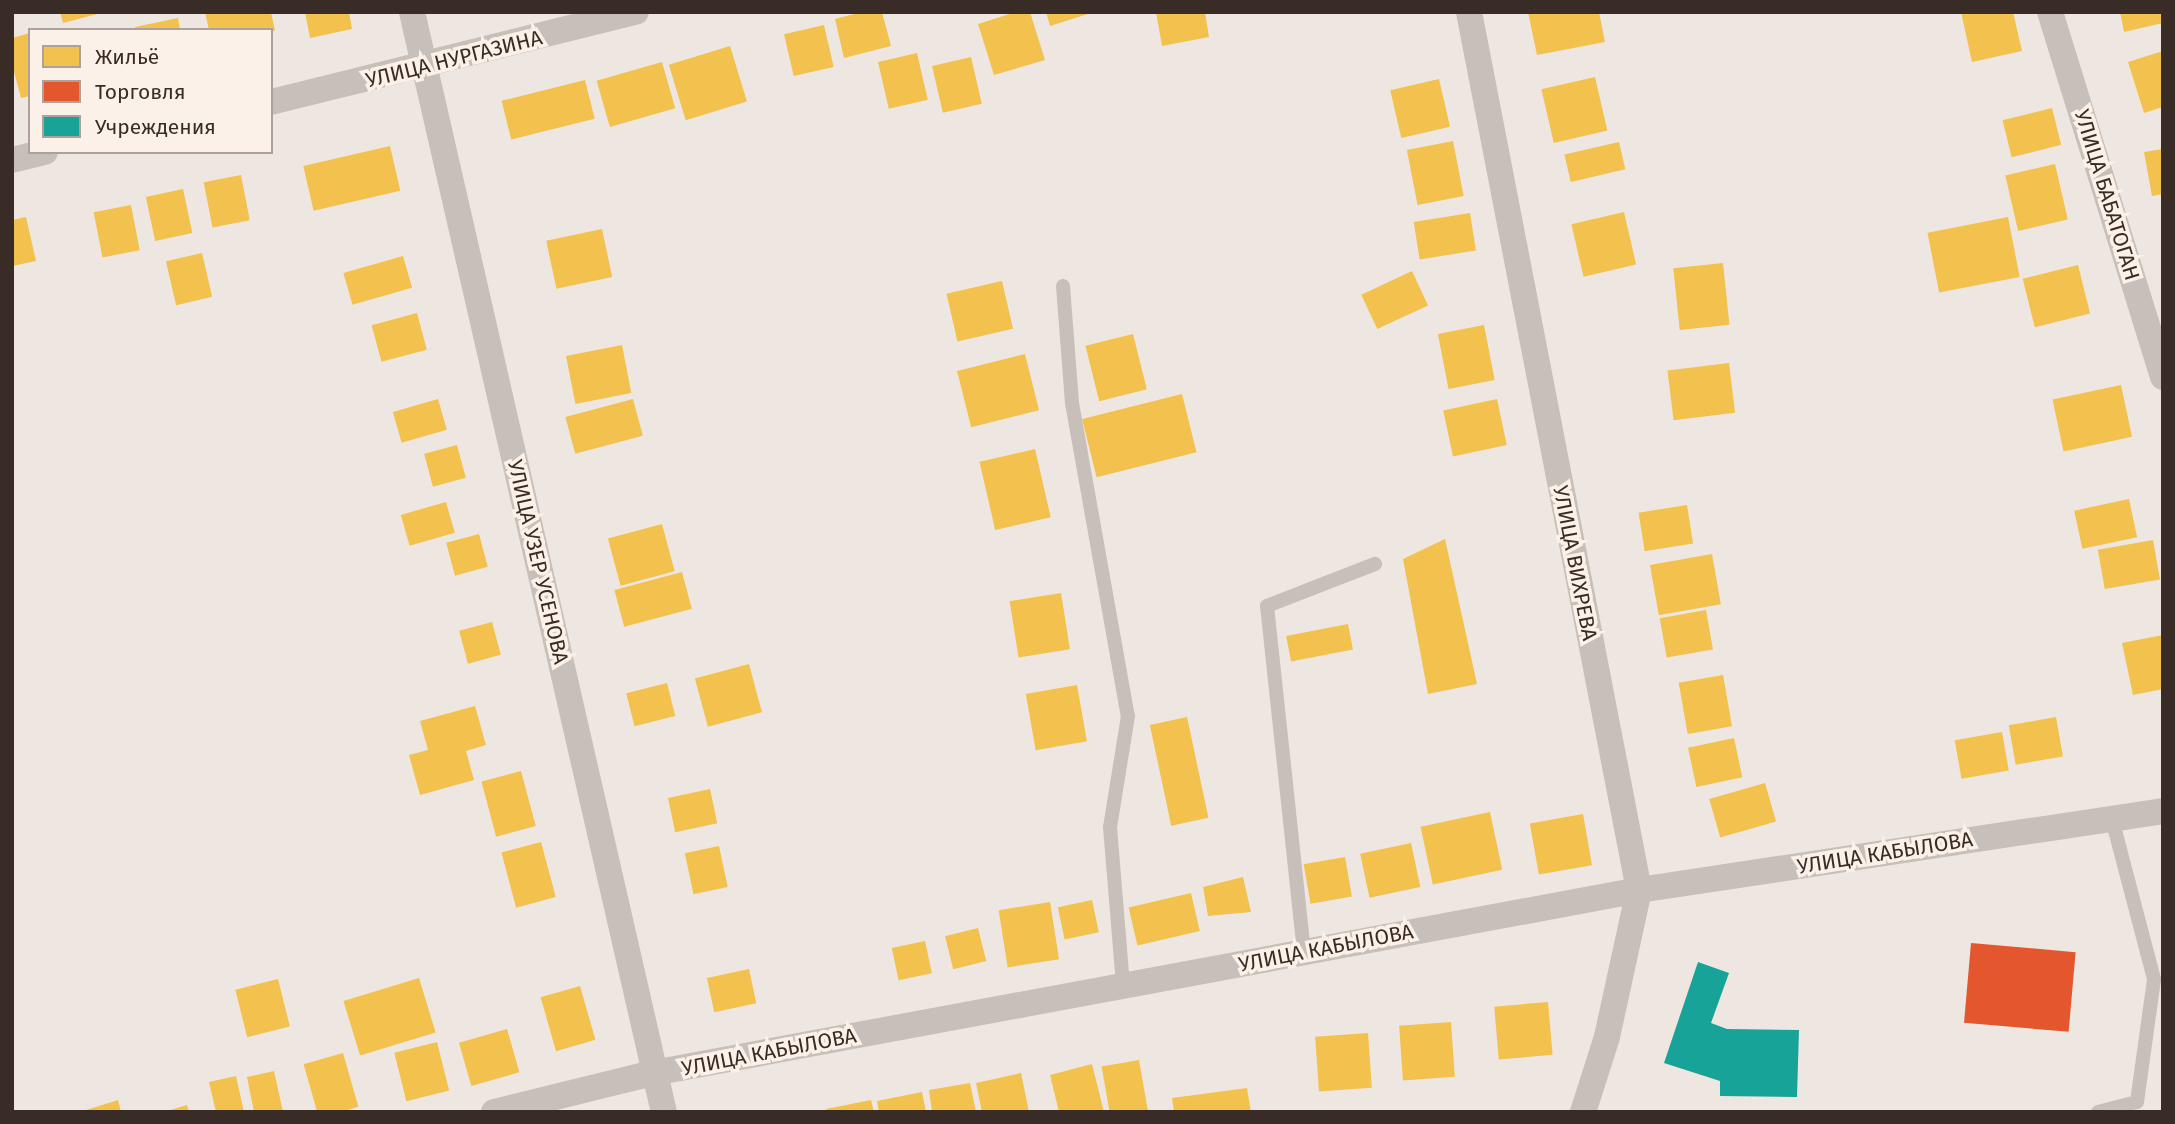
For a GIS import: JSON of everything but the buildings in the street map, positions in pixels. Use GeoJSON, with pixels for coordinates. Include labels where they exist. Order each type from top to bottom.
{"type":"FeatureCollection","features":[{"type":"Feature","properties":{"kind":"street","name":"УЛИЦА УЗЕР УСЕНОВА"},"geometry":{"type":"LineString","coordinates":[[412,12],[664,1112]]}},
{"type":"Feature","properties":{"kind":"street","name":"УЛИЦА НУРГАЗИНА"},"geometry":{"type":"LineString","coordinates":[[273,102],[426,67],[636,12]]}},
{"type":"Feature","properties":{"kind":"street","name":"УЛИЦА ВИХРЕВА"},"geometry":{"type":"LineString","coordinates":[[1469,12],[1639,890],[1607,1037],[1583,1112]]}},
{"type":"Feature","properties":{"kind":"street","name":"УЛИЦА БАБАТОГАН"},"geometry":{"type":"LineString","coordinates":[[2050,12],[2163,377]]}},
{"type":"Feature","properties":{"kind":"street"},"geometry":{"type":"LineString","coordinates":[[12,160],[37,154]]}},
{"type":"Feature","properties":{"kind":"street","name":"УЛИЦА КАБЫЛОВА"},"geometry":{"type":"LineString","coordinates":[[494,1112],[653,1073],[1639,890],[2163,811]]}},
{"type":"Feature","properties":{"kind":"lane"},"geometry":{"type":"LineString","coordinates":[[1063,286],[1072,403],[1128,716],[1110,827],[1123,986]]}},
{"type":"Feature","properties":{"kind":"lane"},"geometry":{"type":"LineString","coordinates":[[1304,952],[1267,606],[1375,564]]}},
{"type":"Feature","properties":{"kind":"lane"},"geometry":{"type":"LineString","coordinates":[[2098,1112],[2137,1102],[2154,979],[2112,819]]}}]}
